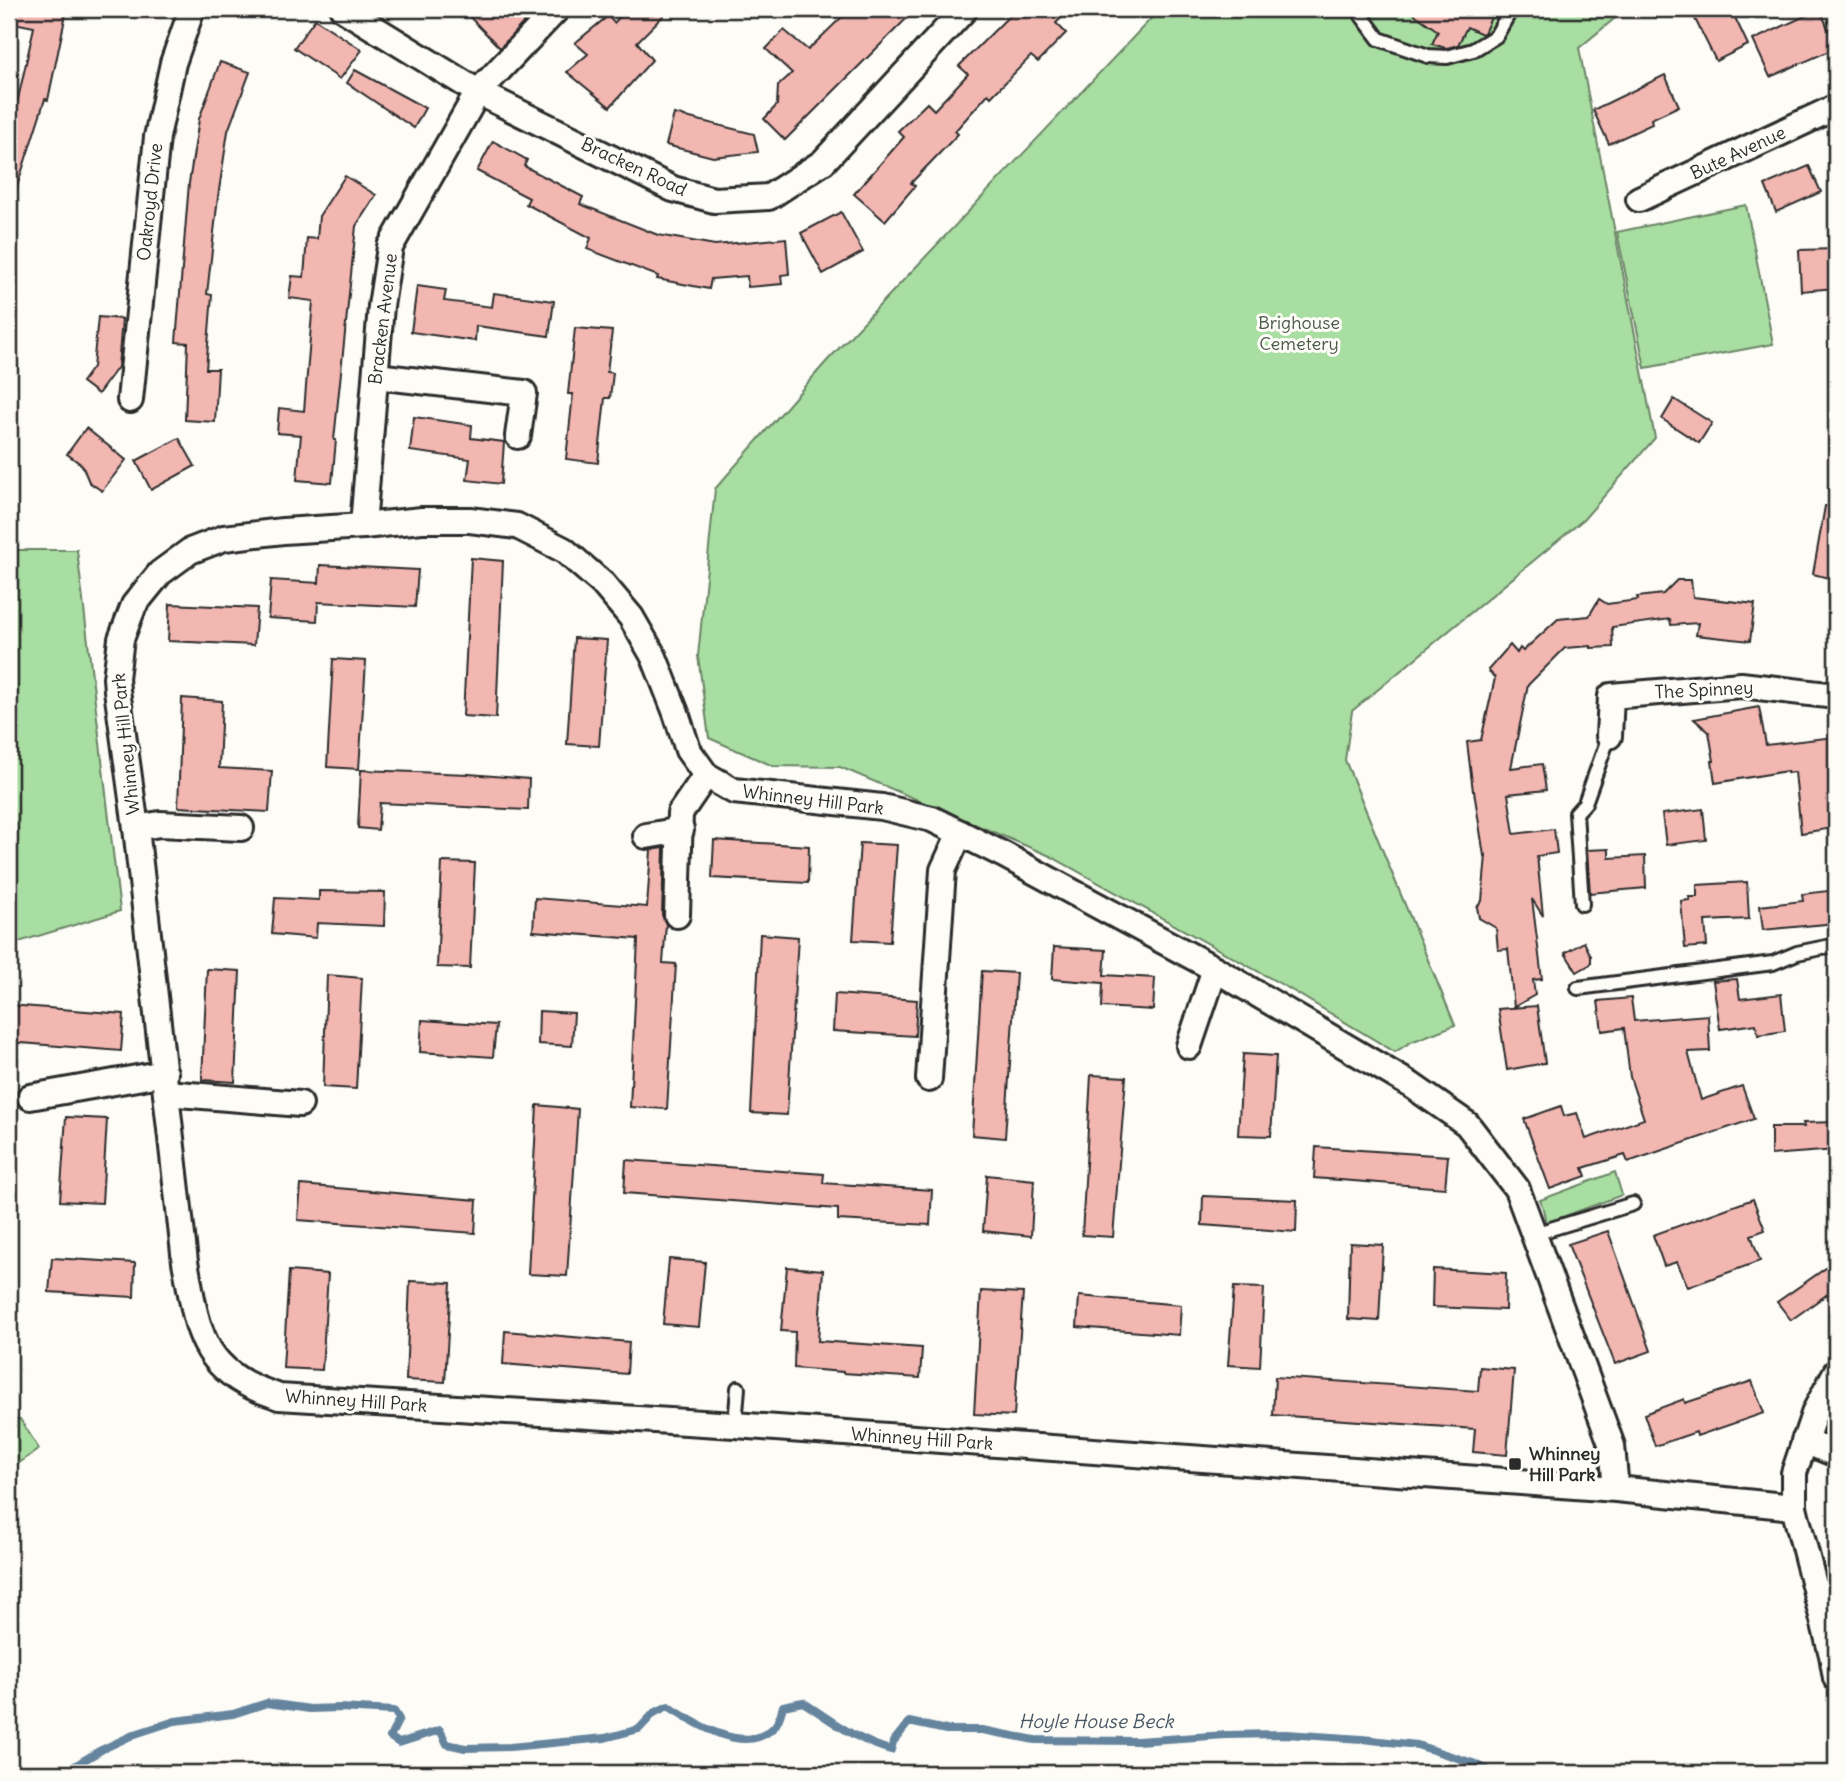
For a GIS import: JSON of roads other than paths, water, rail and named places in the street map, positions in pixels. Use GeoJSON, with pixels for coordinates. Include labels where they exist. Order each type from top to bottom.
{"type":"FeatureCollection","features":[{"type":"Feature","properties":{"kind":"street","name":"Oakroyd Drive"},"geometry":{"type":"LineString","coordinates":[[130,400],[157,137],[173,63],[192,9]]}},
{"type":"Feature","properties":{"kind":"street","name":"Bracken Road"},"geometry":{"type":"LineString","coordinates":[[343,9],[478,92],[673,189],[714,200],[769,197],[823,162],[965,9]]}},
{"type":"Feature","properties":{"kind":"street","name":"Bracken Avenue"},"geometry":{"type":"LineString","coordinates":[[363,526],[381,306],[390,247],[478,92],[557,9]]}},
{"type":"Feature","properties":{"kind":"street","name":"Bute Avenue"},"geometry":{"type":"LineString","coordinates":[[1639,199],[1836,107]]}},
{"type":"Feature","properties":{"kind":"street"},"geometry":{"type":"LineString","coordinates":[[376,376],[524,393],[518,436]]}},
{"type":"Feature","properties":{"kind":"street","name":"Whinney Hill Park"},"geometry":{"type":"LineString","coordinates":[[1616,1489],[1612,1446],[1517,1189],[1467,1124],[1411,1085],[1215,969],[932,819],[882,807],[734,791],[706,775],[688,750],[654,657],[631,617],[603,584],[564,550],[517,526],[470,520],[422,520],[224,538],[190,551],[180,558],[160,573],[134,605],[121,639],[116,678],[136,828],[185,1262],[199,1329],[210,1353],[227,1370],[251,1387],[279,1396],[735,1425],[1616,1489],[1794,1507]]}},
{"type":"Feature","properties":{"kind":"street","name":"The Spinney"},"geometry":{"type":"LineString","coordinates":[[1609,736],[1611,696],[1741,685],[1836,696]]}},
{"type":"Feature","properties":{"kind":"street"},"geometry":{"type":"LineString","coordinates":[[677,915],[680,813],[706,775]]}},
{"type":"Feature","properties":{"kind":"street"},"geometry":{"type":"LineString","coordinates":[[136,828],[160,824],[241,828]]}},
{"type":"Feature","properties":{"kind":"street"},"geometry":{"type":"LineString","coordinates":[[646,836],[681,830]]}},
{"type":"Feature","properties":{"kind":"street"},"geometry":{"type":"LineString","coordinates":[[929,1079],[943,870],[960,833]]}},
{"type":"Feature","properties":{"kind":"street"},"geometry":{"type":"LineString","coordinates":[[1189,1046],[1215,969]]}},
{"type":"Feature","properties":{"kind":"street"},"geometry":{"type":"LineString","coordinates":[[30,1097],[166,1083],[300,1104]]}},
{"type":"Feature","properties":{"kind":"street"},"geometry":{"type":"LineString","coordinates":[[1836,1372],[1815,1411],[1794,1473],[1794,1507],[1836,1678]]}},
{"type":"Feature","properties":{"kind":"street"},"geometry":{"type":"LineString","coordinates":[[1804,1441],[1836,1454]]}},
{"type":"Feature","properties":{"kind":"lane"},"geometry":{"type":"LineString","coordinates":[[1361,9],[1362,16],[1379,39],[1427,56],[1447,57],[1473,50],[1496,36],[1509,13],[1508,9]]}},
{"type":"Feature","properties":{"kind":"lane"},"geometry":{"type":"LineString","coordinates":[[1582,904],[1576,813],[1585,803],[1609,736]]}},
{"type":"Feature","properties":{"kind":"lane"},"geometry":{"type":"LineString","coordinates":[[1578,988],[1773,963],[1797,953],[1836,945]]}},
{"type":"Feature","properties":{"kind":"lane"},"geometry":{"type":"LineString","coordinates":[[1534,1234],[1633,1204]]}},
{"type":"Feature","properties":{"kind":"lane"},"geometry":{"type":"LineString","coordinates":[[735,1425],[738,1388]]}},
{"type":"Feature","properties":{"kind":"waterway","name":"Hoyle House Beck"},"geometry":{"type":"LineString","coordinates":[[63,1773],[101,1750],[135,1734],[175,1721],[233,1714],[267,1703],[310,1709],[394,1711],[399,1719],[390,1737],[399,1743],[440,1730],[447,1744],[465,1748],[510,1747],[605,1738],[639,1729],[654,1713],[668,1706],[720,1734],[749,1739],[774,1727],[783,1706],[803,1702],[856,1736],[891,1750],[893,1742],[909,1722],[946,1730],[982,1730],[1035,1740],[1137,1741],[1286,1734],[1417,1745],[1476,1764],[1494,1773]]}},
{"type":"Feature","properties":{"kind":"place","name":"Whinney Hill Park"},"geometry":{"type":"Point","coordinates":[1515,1464]}},
{"type":"Feature","properties":{"kind":"park label","name":"Brighouse Cemetery"},"geometry":{"type":"Point","coordinates":[1299,333]}}]}
